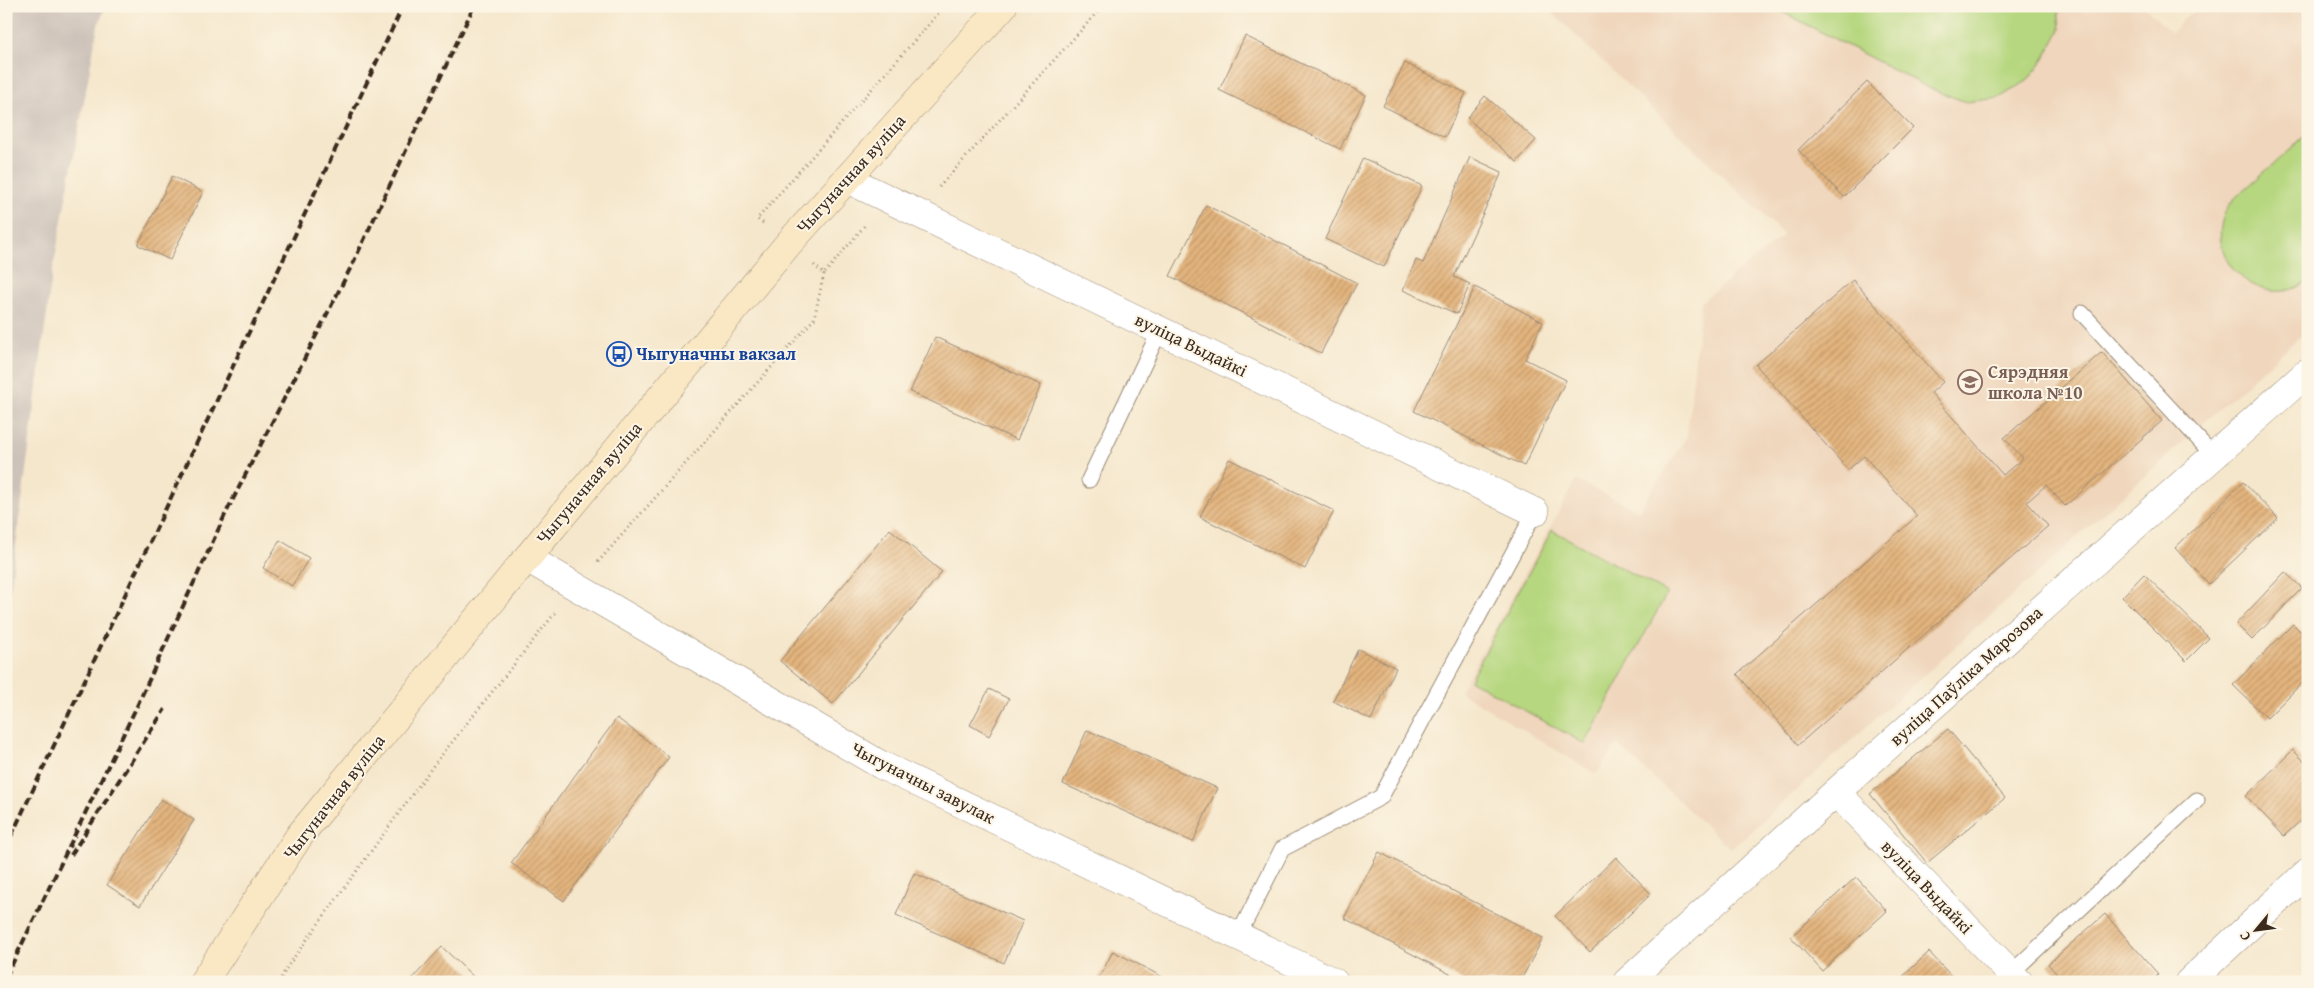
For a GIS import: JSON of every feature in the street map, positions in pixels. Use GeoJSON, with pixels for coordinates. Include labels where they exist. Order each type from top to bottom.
{"type":"FeatureCollection","features":[{"type":"Feature","properties":{"kind":"street","name":"Чыгуначная вуліца"},"geometry":{"type":"LineString","coordinates":[[203,982],[300,835],[527,558],[782,250],[1003,6]]}},
{"type":"Feature","properties":{"kind":"street","name":"вуліца Выдайкі"},"geometry":{"type":"LineString","coordinates":[[847,179],[1535,512]]}},
{"type":"Feature","properties":{"kind":"street","name":"вуліца Паўліка Марозова"},"geometry":{"type":"LineString","coordinates":[[1627,982],[1836,792],[2308,372]]}},
{"type":"Feature","properties":{"kind":"street","name":"Чыгуначны завулак"},"geometry":{"type":"LineString","coordinates":[[527,558],[575,588],[881,764],[1334,982]]}},
{"type":"Feature","properties":{"kind":"street","name":"вуліца Выдайкі"},"geometry":{"type":"LineString","coordinates":[[1836,792],[2011,979]]}},
{"type":"Feature","properties":{"kind":"street"},"geometry":{"type":"LineString","coordinates":[[2188,982],[2308,872]]}},
{"type":"Feature","properties":{"kind":"lane"},"geometry":{"type":"LineString","coordinates":[[2082,314],[2214,456]]}},
{"type":"Feature","properties":{"kind":"lane"},"geometry":{"type":"LineString","coordinates":[[1089,480],[1160,330]]}},
{"type":"Feature","properties":{"kind":"lane"},"geometry":{"type":"LineString","coordinates":[[1238,936],[1282,849],[1382,797],[1535,512]]}},
{"type":"Feature","properties":{"kind":"lane"},"geometry":{"type":"LineString","coordinates":[[2011,979],[2197,800]]}},
{"type":"Feature","properties":{"kind":"path"},"geometry":{"type":"LineString","coordinates":[[917,212],[1103,6]]}},
{"type":"Feature","properties":{"kind":"path"},"geometry":{"type":"LineString","coordinates":[[279,982],[287,967],[433,766],[575,588],[814,319],[824,274]]}},
{"type":"Feature","properties":{"kind":"shaded area"},"geometry":{"type":"Polygon","coordinates":[[[6,6],[106,6],[98,25],[52,274],[6,621],[6,6]]]}},
{"type":"Feature","properties":{"kind":"shaded area","name":"Сярэдняя школа №10"},"geometry":{"type":"Polygon","coordinates":[[[1545,6],[2143,6],[2171,33],[2197,6],[2308,6],[2308,329],[1731,849],[1617,744],[1596,774],[1460,692],[1576,480],[1639,511],[1687,436],[1701,302],[1784,235],[1545,6]]]}},
{"type":"Feature","properties":{"kind":"green space"},"geometry":{"type":"Polygon","coordinates":[[[1771,6],[2058,6],[2060,30],[2044,59],[2027,81],[1999,98],[1966,102],[1931,89],[1771,6]]]}},
{"type":"Feature","properties":{"kind":"green space"},"geometry":{"type":"Polygon","coordinates":[[[2308,133],[2308,280],[2290,290],[2272,291],[2254,285],[2238,274],[2227,259],[2221,240],[2222,220],[2233,200],[2308,133]]]}},
{"type":"Feature","properties":{"kind":"green space"},"geometry":{"type":"Polygon","coordinates":[[[1552,530],[1667,593],[1585,744],[1470,680],[1552,530]]]}},
{"type":"Feature","properties":{"kind":"building"},"geometry":{"type":"Polygon","coordinates":[[[1245,36],[1366,95],[1340,149],[1219,90],[1245,36]]]}},
{"type":"Feature","properties":{"kind":"building"},"geometry":{"type":"Polygon","coordinates":[[[1405,63],[1466,93],[1445,137],[1383,106],[1405,63]]]}},
{"type":"Feature","properties":{"kind":"building"},"geometry":{"type":"Polygon","coordinates":[[[1867,82],[1913,128],[1844,197],[1798,150],[1867,82]]]}},
{"type":"Feature","properties":{"kind":"building"},"geometry":{"type":"Polygon","coordinates":[[[1485,96],[1536,140],[1517,162],[1467,118],[1485,96]]]}},
{"type":"Feature","properties":{"kind":"building"},"geometry":{"type":"Polygon","coordinates":[[[1470,157],[1502,172],[1454,277],[1470,284],[1457,314],[1403,290],[1416,260],[1423,263],[1470,157]]]}},
{"type":"Feature","properties":{"kind":"building"},"geometry":{"type":"Polygon","coordinates":[[[1363,158],[1422,186],[1384,267],[1325,239],[1363,158]]]}},
{"type":"Feature","properties":{"kind":"building"},"geometry":{"type":"Polygon","coordinates":[[[172,176],[203,192],[170,260],[138,245],[172,176]]]}},
{"type":"Feature","properties":{"kind":"building"},"geometry":{"type":"Polygon","coordinates":[[[1206,205],[1357,283],[1321,353],[1170,276],[1206,205]]]}},
{"type":"Feature","properties":{"kind":"building"},"geometry":{"type":"Polygon","coordinates":[[[1853,280],[1943,382],[1931,393],[2003,475],[2023,458],[2004,438],[2102,352],[2162,421],[2065,506],[2046,485],[2027,502],[2048,526],[1798,745],[1737,674],[1917,516],[1864,456],[1848,470],[1756,365],[1853,280]]]}},
{"type":"Feature","properties":{"kind":"building"},"geometry":{"type":"Polygon","coordinates":[[[1475,287],[1543,322],[1525,359],[1566,380],[1524,466],[1414,411],[1475,287]]]}},
{"type":"Feature","properties":{"kind":"building"},"geometry":{"type":"Polygon","coordinates":[[[935,337],[1041,385],[1017,440],[910,392],[935,337]]]}},
{"type":"Feature","properties":{"kind":"building"},"geometry":{"type":"Polygon","coordinates":[[[1229,459],[1334,511],[1305,569],[1200,517],[1229,459]]]}},
{"type":"Feature","properties":{"kind":"building"},"geometry":{"type":"Polygon","coordinates":[[[2243,482],[2278,518],[2209,584],[2175,548],[2243,482]]]}},
{"type":"Feature","properties":{"kind":"building"},"geometry":{"type":"Polygon","coordinates":[[[890,529],[942,572],[833,704],[780,661],[890,529]]]}},
{"type":"Feature","properties":{"kind":"building"},"geometry":{"type":"Polygon","coordinates":[[[280,540],[309,558],[292,586],[263,568],[280,540]]]}},
{"type":"Feature","properties":{"kind":"building"},"geometry":{"type":"Polygon","coordinates":[[[2285,572],[2302,588],[2252,640],[2236,624],[2285,572]]]}},
{"type":"Feature","properties":{"kind":"building"},"geometry":{"type":"Polygon","coordinates":[[[2144,574],[2209,638],[2186,661],[2122,597],[2144,574]]]}},
{"type":"Feature","properties":{"kind":"building"},"geometry":{"type":"Polygon","coordinates":[[[2293,624],[2308,639],[2308,677],[2267,718],[2233,685],[2293,624]]]}},
{"type":"Feature","properties":{"kind":"building"},"geometry":{"type":"Polygon","coordinates":[[[1358,649],[1396,668],[1371,720],[1333,701],[1358,649]]]}},
{"type":"Feature","properties":{"kind":"building"},"geometry":{"type":"Polygon","coordinates":[[[989,689],[1009,699],[989,736],[970,725],[989,689]]]}},
{"type":"Feature","properties":{"kind":"building"},"geometry":{"type":"Polygon","coordinates":[[[617,718],[669,757],[564,901],[511,863],[617,718]]]}},
{"type":"Feature","properties":{"kind":"building"},"geometry":{"type":"Polygon","coordinates":[[[1948,729],[2005,798],[1927,863],[1870,794],[1948,729]]]}},
{"type":"Feature","properties":{"kind":"building"},"geometry":{"type":"Polygon","coordinates":[[[1087,730],[1217,788],[1193,842],[1063,784],[1087,730]]]}},
{"type":"Feature","properties":{"kind":"building"},"geometry":{"type":"Polygon","coordinates":[[[2293,750],[2308,765],[2308,814],[2284,836],[2246,796],[2293,750]]]}},
{"type":"Feature","properties":{"kind":"building"},"geometry":{"type":"Polygon","coordinates":[[[161,799],[194,820],[140,906],[107,885],[161,799]]]}},
{"type":"Feature","properties":{"kind":"building"},"geometry":{"type":"Polygon","coordinates":[[[1379,852],[1543,938],[1520,982],[1465,982],[1344,918],[1379,852]]]}},
{"type":"Feature","properties":{"kind":"building"},"geometry":{"type":"Polygon","coordinates":[[[1616,857],[1651,894],[1590,952],[1555,916],[1616,857]]]}},
{"type":"Feature","properties":{"kind":"building"},"geometry":{"type":"Polygon","coordinates":[[[914,873],[1023,921],[1004,963],[896,915],[914,873]]]}},
{"type":"Feature","properties":{"kind":"building"},"geometry":{"type":"Polygon","coordinates":[[[1856,877],[1887,911],[1822,971],[1791,937],[1856,877]]]}},
{"type":"Feature","properties":{"kind":"building"},"geometry":{"type":"Polygon","coordinates":[[[2105,914],[2158,974],[2150,982],[2064,982],[2048,964],[2105,914]]]}},
{"type":"Feature","properties":{"kind":"building"},"geometry":{"type":"Polygon","coordinates":[[[442,947],[479,982],[409,982],[442,947]]]}},
{"type":"Feature","properties":{"kind":"building"},"geometry":{"type":"Polygon","coordinates":[[[1113,951],[1172,982],[1097,982],[1113,951]]]}},
{"type":"Feature","properties":{"kind":"building"},"geometry":{"type":"Polygon","coordinates":[[[1929,952],[1954,979],[1950,982],[1897,982],[1929,952]]]}},
{"type":"Feature","properties":{"kind":"railway"},"geometry":{"type":"LineString","coordinates":[[6,847],[403,6]]}},
{"type":"Feature","properties":{"kind":"railway"},"geometry":{"type":"LineString","coordinates":[[434,10],[435,6]]}},
{"type":"Feature","properties":{"kind":"railway"},"geometry":{"type":"LineString","coordinates":[[6,977],[137,706],[225,515],[355,259],[474,6]]}},
{"type":"Feature","properties":{"kind":"railway"},"geometry":{"type":"LineString","coordinates":[[71,855],[165,709]]}},
{"type":"Feature","properties":{"kind":"place","name":"Чыгуначны вакзал"},"geometry":{"type":"Point","coordinates":[619,354]}},
{"type":"Feature","properties":{"kind":"place","name":"Сярэдняя школа №10"},"geometry":{"type":"Point","coordinates":[1970,382]}}]}
